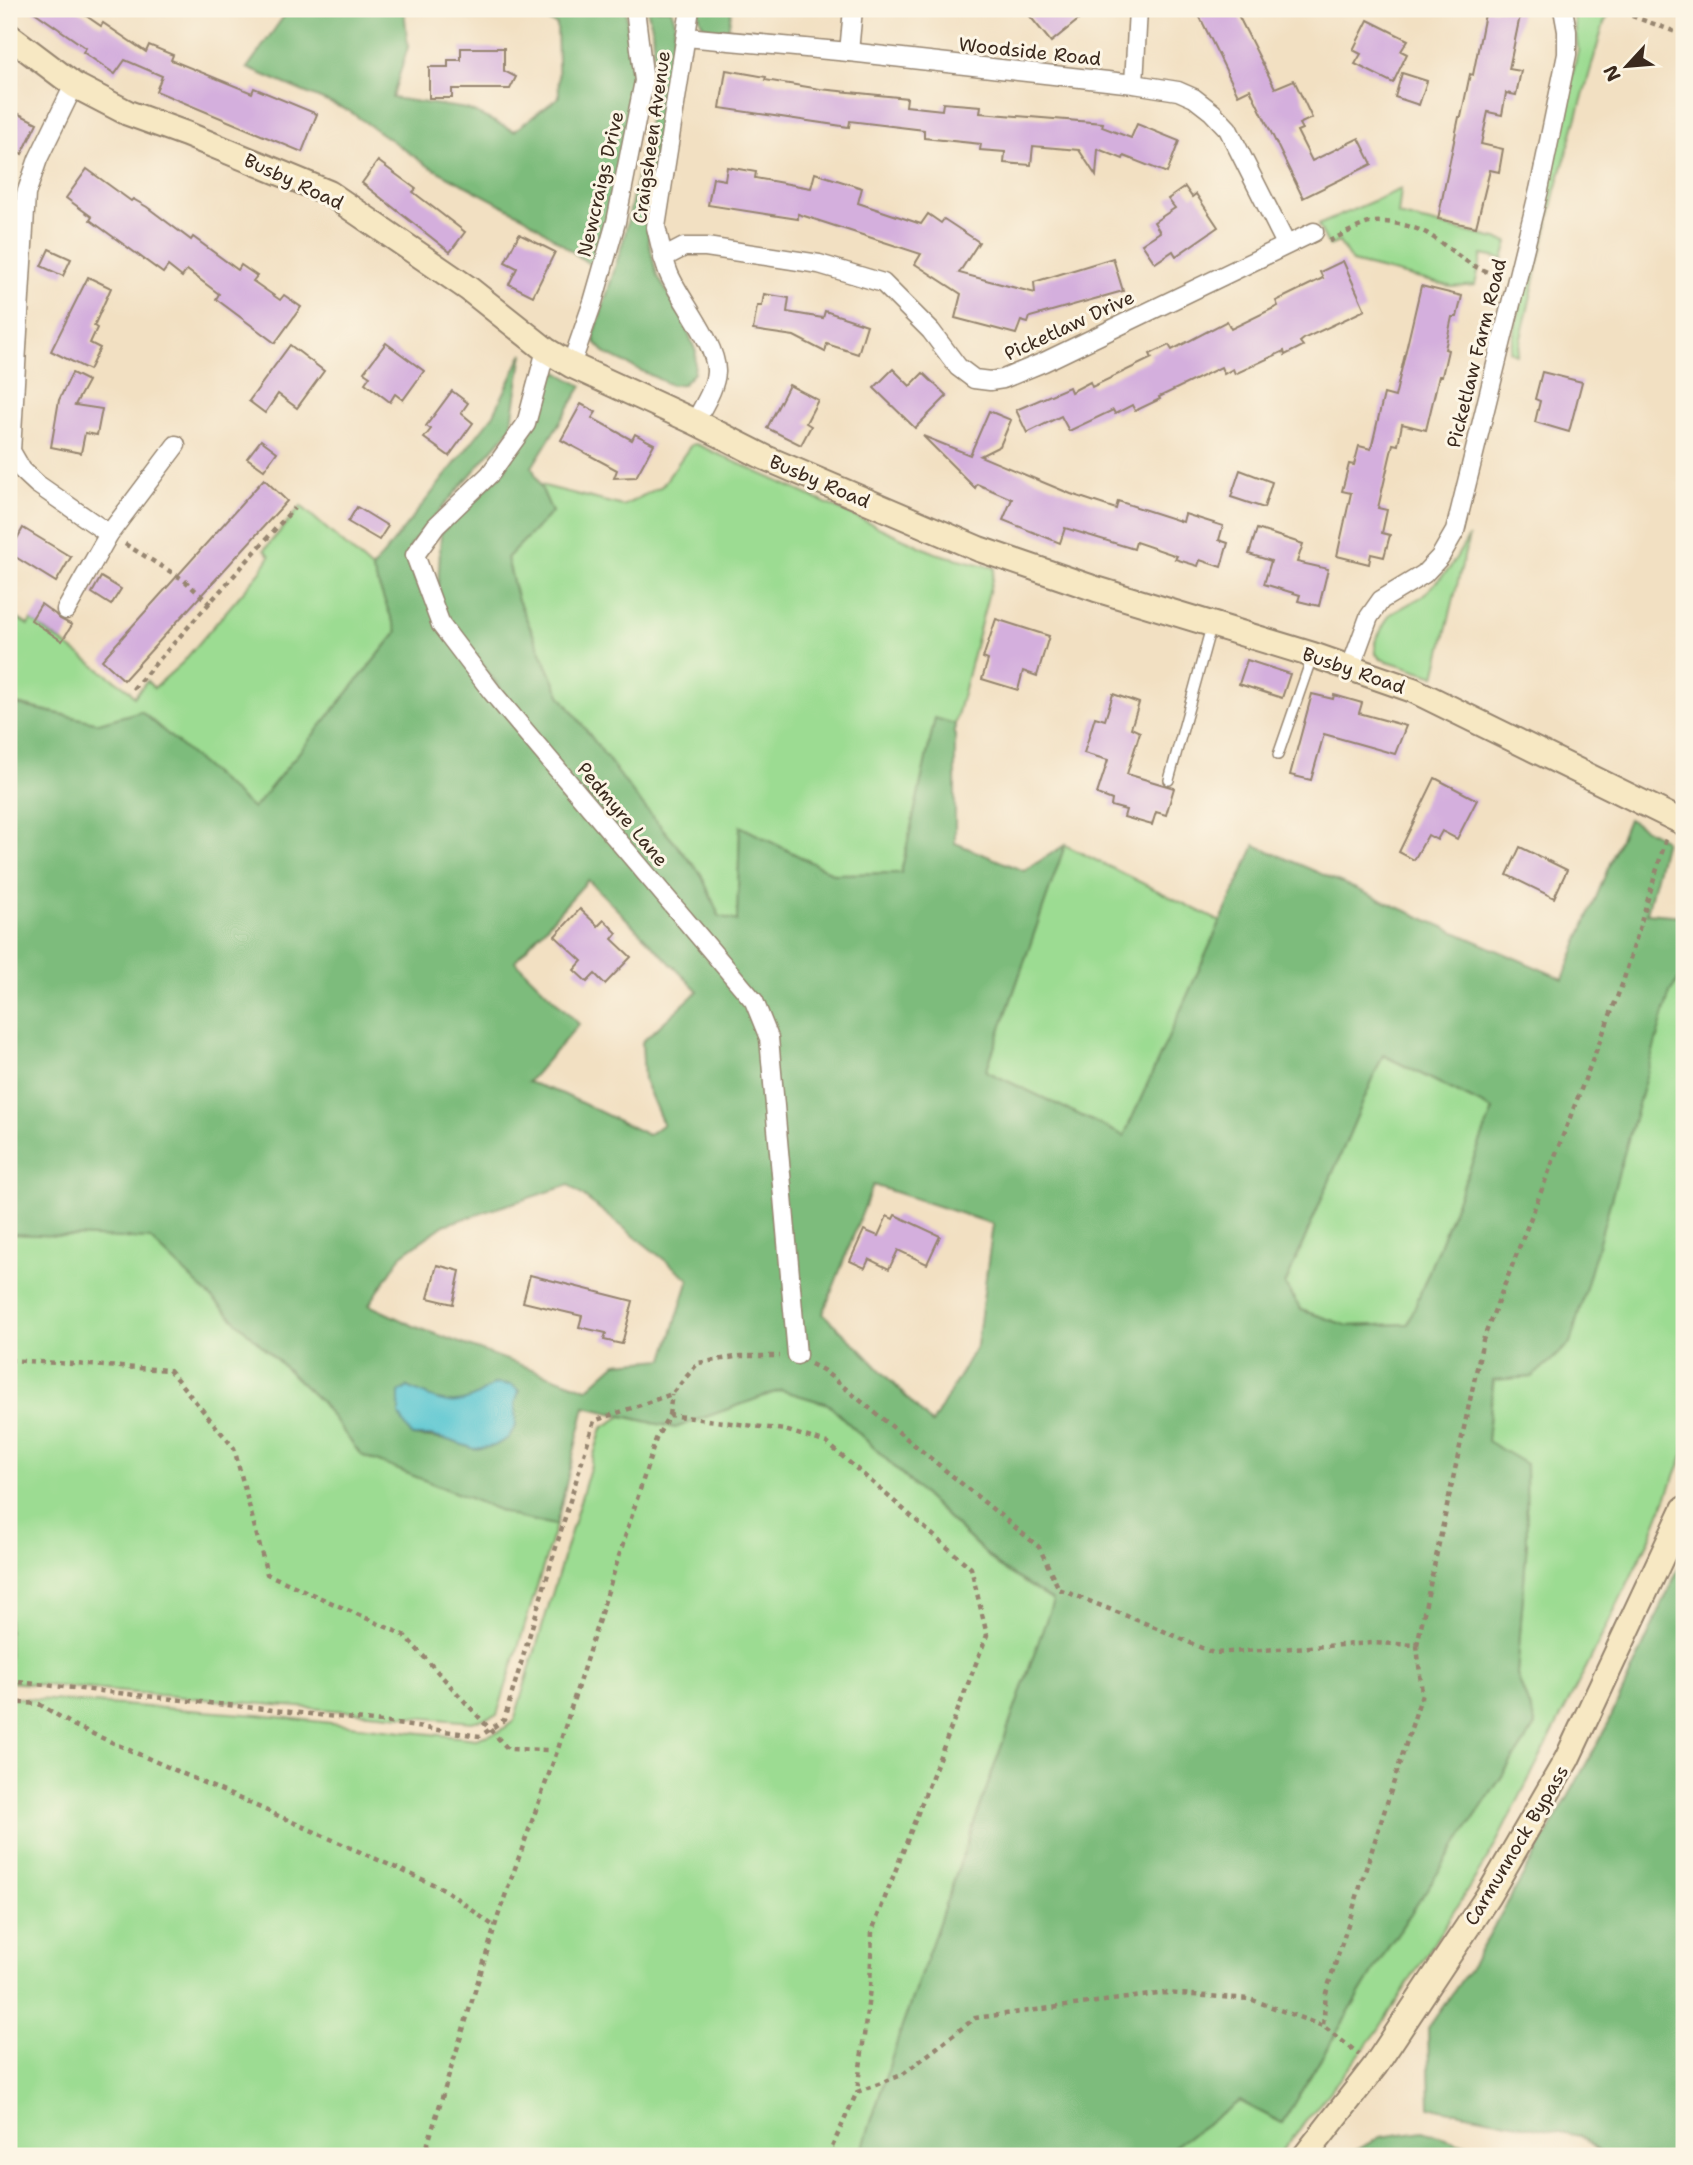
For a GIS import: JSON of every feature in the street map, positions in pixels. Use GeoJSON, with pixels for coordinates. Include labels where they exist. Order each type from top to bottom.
{"type":"FeatureCollection","features":[{"type":"Feature","properties":{"kind":"main road","name":"Busby Road"},"geometry":{"type":"LineString","coordinates":[[9,36],[74,85],[128,113],[329,193],[469,289],[546,350],[571,365],[766,458],[979,549],[1096,589],[1313,655],[1413,690],[1678,820]]}},
{"type":"Feature","properties":{"kind":"main road","name":"Carmunnock Bypass"},"geometry":{"type":"LineString","coordinates":[[1305,2156],[1376,2066],[1488,1896],[1567,1759],[1684,1509]]}},
{"type":"Feature","properties":{"kind":"street","name":"Newcraigs Drive"},"geometry":{"type":"LineString","coordinates":[[571,365],[616,222],[644,81],[635,9]]}},
{"type":"Feature","properties":{"kind":"street"},"geometry":{"type":"LineString","coordinates":[[849,52],[852,9]]}},
{"type":"Feature","properties":{"kind":"street"},"geometry":{"type":"LineString","coordinates":[[1134,84],[1138,9]]}},
{"type":"Feature","properties":{"kind":"street","name":"Picketlaw Farm Road"},"geometry":{"type":"LineString","coordinates":[[1350,668],[1369,617],[1381,600],[1424,574],[1440,557],[1455,531],[1539,190],[1567,54],[1563,9]]}},
{"type":"Feature","properties":{"kind":"street","name":"Craigsheen Avenue"},"geometry":{"type":"LineString","coordinates":[[688,10],[656,226],[670,275],[707,340],[716,369],[713,386],[695,422]]}},
{"type":"Feature","properties":{"kind":"street","name":"Woodside Road"},"geometry":{"type":"LineString","coordinates":[[686,37],[849,52],[1178,91],[1194,98],[1228,129],[1286,244]]}},
{"type":"Feature","properties":{"kind":"street"},"geometry":{"type":"LineString","coordinates":[[74,85],[38,159],[26,194],[11,451],[22,470],[37,484],[109,534]]}},
{"type":"Feature","properties":{"kind":"street","name":"Picketlaw Drive"},"geometry":{"type":"LineString","coordinates":[[663,258],[684,247],[725,249],[819,264],[883,283],[931,331],[958,367],[974,379],[990,381],[1003,379],[1044,362],[1314,232]]}},
{"type":"Feature","properties":{"kind":"street","name":"Pedmyre Lane"},"geometry":{"type":"LineString","coordinates":[[546,350],[526,424],[490,474],[436,526],[415,555],[440,625],[492,692],[754,1001],[769,1038],[797,1356]]}},
{"type":"Feature","properties":{"kind":"street"},"geometry":{"type":"LineString","coordinates":[[66,610],[109,534],[176,445]]}},
{"type":"Feature","properties":{"kind":"lane"},"geometry":{"type":"LineString","coordinates":[[1169,780],[1211,625]]}},
{"type":"Feature","properties":{"kind":"lane"},"geometry":{"type":"LineString","coordinates":[[1278,755],[1313,655]]}},
{"type":"Feature","properties":{"kind":"path"},"geometry":{"type":"LineString","coordinates":[[1613,9],[1684,35]]}},
{"type":"Feature","properties":{"kind":"path"},"geometry":{"type":"LineString","coordinates":[[1314,232],[1324,243],[1372,222],[1404,225],[1426,233],[1458,257],[1487,273],[1516,280]]}},
{"type":"Feature","properties":{"kind":"path"},"geometry":{"type":"LineString","coordinates":[[134,689],[294,508]]}},
{"type":"Feature","properties":{"kind":"path"},"geometry":{"type":"LineString","coordinates":[[109,534],[184,580],[210,604]]}},
{"type":"Feature","properties":{"kind":"path"},"geometry":{"type":"LineString","coordinates":[[1323,2026],[1326,1993],[1422,1694],[1417,1645],[1483,1340],[1623,982],[1678,820]]}},
{"type":"Feature","properties":{"kind":"path"},"geometry":{"type":"LineString","coordinates":[[9,1681],[382,1722],[480,1736],[504,1720],[594,1421],[672,1394],[698,1363],[741,1356],[797,1356],[823,1370],[1040,1547],[1059,1590],[1213,1653],[1373,1643],[1417,1645]]}},
{"type":"Feature","properties":{"kind":"path"},"geometry":{"type":"LineString","coordinates":[[9,1360],[169,1370],[234,1448],[267,1574],[404,1635],[508,1749],[550,1750]]}},
{"type":"Feature","properties":{"kind":"path"},"geometry":{"type":"LineString","coordinates":[[424,2156],[495,1927],[559,1746],[656,1439],[669,1415],[672,1394]]}},
{"type":"Feature","properties":{"kind":"path"},"geometry":{"type":"LineString","coordinates":[[669,1415],[785,1430],[827,1443],[971,1568],[987,1635],[872,1931],[870,1988],[857,2092],[828,2156]]}},
{"type":"Feature","properties":{"kind":"path"},"geometry":{"type":"LineString","coordinates":[[9,1702],[39,1704],[75,1726],[444,1889],[495,1927]]}},
{"type":"Feature","properties":{"kind":"path"},"geometry":{"type":"LineString","coordinates":[[857,2092],[902,2075],[975,2018],[1165,1993],[1250,1998],[1323,2026],[1376,2066]]}},
{"type":"Feature","properties":{"kind":"green space"},"geometry":{"type":"Polygon","coordinates":[[[289,9],[404,9],[408,47],[392,98],[467,109],[514,131],[559,97],[557,25],[536,17],[464,17],[441,9],[626,9],[633,93],[607,232],[592,266],[525,217],[428,166],[349,111],[247,68],[289,9]]]}},
{"type":"Feature","properties":{"kind":"green space"},"geometry":{"type":"Polygon","coordinates":[[[647,9],[671,9],[675,21],[673,54],[647,211],[649,242],[657,275],[682,318],[696,352],[694,373],[683,384],[671,385],[606,354],[595,342],[594,336],[624,238],[656,88],[652,27],[647,9]]]}},
{"type":"Feature","properties":{"kind":"green space"},"geometry":{"type":"Polygon","coordinates":[[[699,9],[732,9],[727,34],[706,28],[699,16],[699,9]]]}},
{"type":"Feature","properties":{"kind":"green space"},"geometry":{"type":"Polygon","coordinates":[[[1573,9],[1600,9],[1608,16],[1556,190],[1517,355],[1510,351],[1578,50],[1573,9]]]}},
{"type":"Feature","properties":{"kind":"green space"},"geometry":{"type":"Polygon","coordinates":[[[1401,189],[1398,215],[1508,242],[1503,259],[1482,255],[1475,285],[1453,287],[1352,262],[1339,242],[1329,246],[1318,225],[1401,189]]]}},
{"type":"Feature","properties":{"kind":"green space"},"geometry":{"type":"Polygon","coordinates":[[[523,353],[511,428],[411,544],[409,564],[418,587],[510,701],[441,609],[438,586],[441,533],[504,471],[541,401],[552,369],[582,386],[532,467],[552,512],[507,558],[517,598],[560,695],[636,797],[701,874],[719,916],[737,921],[740,826],[834,874],[901,873],[935,718],[955,724],[955,843],[1024,871],[1065,845],[986,1071],[1124,1136],[1255,845],[1563,979],[1628,819],[1665,840],[1647,913],[1684,916],[1684,972],[1670,992],[1570,1344],[1532,1377],[1493,1380],[1487,1441],[1526,1464],[1527,1541],[1517,1675],[1536,1725],[1389,1946],[1282,2123],[1240,2101],[1160,2156],[860,2156],[901,2030],[1053,1601],[999,1566],[828,1404],[781,1390],[675,1428],[585,1407],[556,1525],[519,1518],[361,1455],[320,1401],[150,1239],[9,1234],[9,703],[99,723],[141,711],[253,809],[397,632],[372,569],[494,414],[523,353]],[[588,880],[515,961],[579,1024],[528,1082],[563,1094],[648,1135],[663,1124],[644,1080],[642,1042],[698,991],[588,880]],[[1383,1055],[1285,1285],[1301,1310],[1348,1326],[1408,1324],[1493,1110],[1383,1055]],[[569,1185],[444,1225],[402,1255],[369,1305],[416,1327],[587,1389],[616,1363],[664,1359],[689,1279],[569,1185]],[[873,1185],[823,1314],[932,1424],[977,1345],[993,1224],[873,1185]],[[494,1384],[461,1402],[443,1401],[408,1387],[412,1436],[448,1440],[475,1449],[494,1446],[508,1438],[516,1426],[515,1404],[519,1391],[494,1384]]]}},
{"type":"Feature","properties":{"kind":"green space"},"geometry":{"type":"Polygon","coordinates":[[[696,444],[935,553],[995,568],[955,724],[935,719],[901,873],[834,874],[740,826],[737,922],[719,916],[701,874],[636,797],[560,695],[517,598],[507,558],[552,512],[540,485],[623,506],[662,486],[691,445],[696,444]]]}},
{"type":"Feature","properties":{"kind":"green space"},"geometry":{"type":"Polygon","coordinates":[[[301,506],[372,569],[397,632],[253,810],[141,711],[99,723],[9,702],[9,613],[28,625],[31,620],[129,690],[134,697],[147,681],[154,688],[182,663],[260,572],[270,556],[264,550],[301,506]]]}},
{"type":"Feature","properties":{"kind":"green space"},"geometry":{"type":"Polygon","coordinates":[[[1469,536],[1435,676],[1381,659],[1376,654],[1375,642],[1389,615],[1423,596],[1450,568],[1469,536]]]}},
{"type":"Feature","properties":{"kind":"green space"},"geometry":{"type":"Polygon","coordinates":[[[1065,845],[1221,922],[1124,1136],[986,1071],[1065,845]]]}},
{"type":"Feature","properties":{"kind":"green space"},"geometry":{"type":"Polygon","coordinates":[[[1684,972],[1684,1453],[1651,1536],[1491,1853],[1377,2032],[1278,2156],[1160,2156],[1240,2101],[1282,2123],[1389,1946],[1536,1725],[1517,1675],[1527,1541],[1487,1441],[1494,1379],[1532,1377],[1670,991],[1684,972]]]}},
{"type":"Feature","properties":{"kind":"green space"},"geometry":{"type":"Polygon","coordinates":[[[1383,1055],[1493,1110],[1408,1324],[1348,1326],[1301,1310],[1285,1285],[1383,1055]]]}},
{"type":"Feature","properties":{"kind":"green space"},"geometry":{"type":"Polygon","coordinates":[[[9,1234],[150,1238],[320,1401],[361,1455],[519,1518],[556,1525],[497,1715],[472,1722],[9,1682],[9,1234]]]}},
{"type":"Feature","properties":{"kind":"green space"},"geometry":{"type":"Polygon","coordinates":[[[781,1390],[828,1404],[998,1566],[1053,1601],[901,2030],[860,2156],[9,2156],[9,1697],[258,1715],[476,1739],[500,1731],[514,1721],[602,1428],[622,1416],[675,1428],[781,1390]]]}},
{"type":"Feature","properties":{"kind":"green space"},"geometry":{"type":"Polygon","coordinates":[[[1684,1556],[1684,2156],[1605,2156],[1580,2136],[1430,2107],[1428,2028],[1472,1965],[1609,1722],[1684,1556]]]}},
{"type":"Feature","properties":{"kind":"green space"},"geometry":{"type":"Polygon","coordinates":[[[1423,2131],[1503,2156],[1346,2156],[1380,2137],[1423,2131]]]}},
{"type":"Feature","properties":{"kind":"water"},"geometry":{"type":"Polygon","coordinates":[[[494,1384],[512,1385],[519,1391],[515,1404],[516,1426],[508,1438],[494,1446],[475,1449],[430,1436],[412,1436],[399,1415],[399,1393],[408,1387],[443,1401],[461,1402],[482,1393],[494,1384]]]}},
{"type":"Feature","properties":{"kind":"building"},"geometry":{"type":"Polygon","coordinates":[[[30,9],[76,9],[101,26],[103,23],[146,52],[149,45],[173,55],[171,60],[252,93],[254,88],[317,114],[302,152],[156,91],[162,76],[125,60],[115,74],[83,52],[86,48],[30,9]]]}},
{"type":"Feature","properties":{"kind":"building"},"geometry":{"type":"Polygon","coordinates":[[[1024,9],[1092,9],[1051,42],[1024,9]]]}},
{"type":"Feature","properties":{"kind":"building"},"geometry":{"type":"Polygon","coordinates":[[[1196,9],[1235,9],[1275,88],[1294,80],[1312,118],[1299,124],[1302,129],[1297,131],[1312,161],[1359,138],[1372,164],[1303,198],[1250,89],[1238,95],[1196,9]]]}},
{"type":"Feature","properties":{"kind":"building"},"geometry":{"type":"Polygon","coordinates":[[[1486,9],[1521,11],[1509,69],[1521,71],[1516,95],[1506,93],[1502,115],[1488,112],[1481,144],[1503,149],[1499,172],[1490,170],[1476,227],[1438,219],[1459,117],[1470,74],[1473,75],[1486,9]]]}},
{"type":"Feature","properties":{"kind":"building"},"geometry":{"type":"Polygon","coordinates":[[[1368,20],[1408,40],[1401,51],[1407,54],[1393,83],[1355,64],[1361,54],[1353,50],[1368,20]]]}},
{"type":"Feature","properties":{"kind":"building"},"geometry":{"type":"Polygon","coordinates":[[[461,48],[504,48],[504,71],[516,77],[510,89],[452,89],[452,98],[429,98],[429,67],[448,67],[448,60],[461,60],[461,48]]]}},
{"type":"Feature","properties":{"kind":"building"},"geometry":{"type":"Polygon","coordinates":[[[726,70],[820,89],[907,98],[906,106],[942,110],[943,103],[981,106],[980,113],[1103,123],[1102,127],[1131,138],[1137,124],[1179,141],[1167,173],[1098,149],[1096,176],[1079,150],[1033,146],[1031,165],[1004,163],[1005,152],[980,150],[981,144],[924,138],[924,130],[850,121],[849,127],[720,108],[726,70]]]}},
{"type":"Feature","properties":{"kind":"building"},"geometry":{"type":"Polygon","coordinates":[[[1402,73],[1427,81],[1419,105],[1395,97],[1402,73]]]}},
{"type":"Feature","properties":{"kind":"building"},"geometry":{"type":"Polygon","coordinates":[[[9,109],[37,123],[22,154],[9,147],[9,109]]]}},
{"type":"Feature","properties":{"kind":"building"},"geometry":{"type":"Polygon","coordinates":[[[378,161],[416,189],[413,192],[465,232],[450,252],[362,183],[378,161]]]}},
{"type":"Feature","properties":{"kind":"building"},"geometry":{"type":"Polygon","coordinates":[[[727,167],[756,172],[755,178],[811,188],[815,173],[862,188],[858,203],[921,224],[928,214],[941,223],[944,219],[979,242],[959,273],[1035,293],[1034,282],[1113,258],[1123,291],[1030,317],[1028,323],[1021,321],[1016,334],[955,318],[961,294],[915,264],[921,254],[798,214],[798,219],[708,205],[713,178],[725,180],[727,167]]]}},
{"type":"Feature","properties":{"kind":"building"},"geometry":{"type":"Polygon","coordinates":[[[87,169],[131,201],[133,199],[147,207],[191,240],[193,237],[238,270],[241,265],[257,276],[253,281],[280,300],[284,295],[301,307],[275,343],[216,299],[219,294],[187,270],[182,277],[168,266],[163,273],[90,220],[92,217],[66,198],[87,169]]]}},
{"type":"Feature","properties":{"kind":"building"},"geometry":{"type":"Polygon","coordinates":[[[1185,187],[1192,197],[1196,194],[1218,227],[1176,256],[1173,251],[1155,263],[1142,244],[1160,232],[1154,222],[1175,208],[1168,199],[1185,187]]]}},
{"type":"Feature","properties":{"kind":"building"},"geometry":{"type":"Polygon","coordinates":[[[519,234],[555,252],[533,296],[509,284],[517,268],[505,262],[519,234]]]}},
{"type":"Feature","properties":{"kind":"building"},"geometry":{"type":"Polygon","coordinates":[[[49,249],[71,259],[63,276],[41,266],[49,249]]]}},
{"type":"Feature","properties":{"kind":"building"},"geometry":{"type":"Polygon","coordinates":[[[1343,261],[1365,310],[1305,338],[1300,342],[1303,346],[1285,355],[1284,351],[1235,374],[1233,369],[1224,374],[1221,367],[1135,411],[1132,405],[1115,414],[1113,410],[1069,431],[1061,416],[1027,433],[1016,410],[1069,387],[1071,392],[1090,382],[1092,387],[1152,358],[1150,354],[1169,345],[1172,350],[1227,321],[1231,329],[1278,306],[1276,301],[1323,278],[1320,272],[1343,261]]]}},
{"type":"Feature","properties":{"kind":"building"},"geometry":{"type":"Polygon","coordinates":[[[88,277],[111,288],[94,326],[97,328],[90,343],[100,348],[89,370],[51,351],[88,277]]]}},
{"type":"Feature","properties":{"kind":"building"},"geometry":{"type":"Polygon","coordinates":[[[1421,286],[1462,296],[1457,317],[1452,317],[1445,349],[1448,350],[1426,430],[1402,424],[1398,445],[1393,444],[1378,508],[1387,510],[1382,533],[1390,535],[1384,557],[1371,554],[1369,564],[1337,556],[1351,493],[1342,491],[1349,464],[1354,465],[1359,446],[1371,449],[1384,394],[1395,397],[1421,286]]]}},
{"type":"Feature","properties":{"kind":"building"},"geometry":{"type":"Polygon","coordinates":[[[764,294],[789,298],[787,312],[823,318],[825,311],[867,325],[858,354],[827,344],[825,352],[794,336],[753,330],[757,306],[762,306],[764,294]]]}},
{"type":"Feature","properties":{"kind":"building"},"geometry":{"type":"Polygon","coordinates":[[[386,343],[424,371],[403,400],[395,394],[390,402],[365,383],[370,376],[364,372],[386,343]]]}},
{"type":"Feature","properties":{"kind":"building"},"geometry":{"type":"Polygon","coordinates":[[[290,345],[324,371],[297,408],[278,394],[265,413],[249,401],[290,345]]]}},
{"type":"Feature","properties":{"kind":"building"},"geometry":{"type":"Polygon","coordinates":[[[893,369],[910,386],[923,373],[947,396],[915,428],[874,388],[893,369]]]}},
{"type":"Feature","properties":{"kind":"building"},"geometry":{"type":"Polygon","coordinates":[[[1542,372],[1582,382],[1569,432],[1535,422],[1540,401],[1535,399],[1542,372]]]}},
{"type":"Feature","properties":{"kind":"building"},"geometry":{"type":"Polygon","coordinates":[[[72,373],[88,381],[75,405],[102,409],[97,435],[85,433],[81,453],[51,447],[59,400],[72,373]]]}},
{"type":"Feature","properties":{"kind":"building"},"geometry":{"type":"Polygon","coordinates":[[[789,385],[818,400],[806,423],[811,426],[801,445],[767,428],[789,385]]]}},
{"type":"Feature","properties":{"kind":"building"},"geometry":{"type":"Polygon","coordinates":[[[452,391],[468,403],[461,413],[473,423],[449,456],[424,438],[431,429],[426,426],[452,391]]]}},
{"type":"Feature","properties":{"kind":"building"},"geometry":{"type":"Polygon","coordinates":[[[581,404],[596,412],[592,418],[632,440],[635,434],[654,444],[636,477],[614,478],[617,470],[561,440],[581,404]]]}},
{"type":"Feature","properties":{"kind":"building"},"geometry":{"type":"Polygon","coordinates":[[[989,411],[1011,420],[1000,446],[980,456],[1071,494],[1116,509],[1118,501],[1183,522],[1185,514],[1223,526],[1219,540],[1228,543],[1221,567],[1200,560],[1198,566],[1136,542],[1134,549],[1065,528],[1060,543],[1003,520],[1012,499],[977,484],[975,488],[923,436],[970,455],[989,411]]]}},
{"type":"Feature","properties":{"kind":"building"},"geometry":{"type":"Polygon","coordinates":[[[261,440],[277,452],[264,470],[247,458],[261,440]]]}},
{"type":"Feature","properties":{"kind":"building"},"geometry":{"type":"Polygon","coordinates":[[[1240,470],[1272,482],[1264,508],[1231,497],[1240,470]]]}},
{"type":"Feature","properties":{"kind":"building"},"geometry":{"type":"Polygon","coordinates":[[[264,479],[287,501],[124,680],[102,660],[264,479]]]}},
{"type":"Feature","properties":{"kind":"building"},"geometry":{"type":"Polygon","coordinates":[[[357,507],[388,526],[379,540],[348,522],[357,507]]]}},
{"type":"Feature","properties":{"kind":"building"},"geometry":{"type":"Polygon","coordinates":[[[23,528],[71,557],[56,582],[9,553],[23,528]]]}},
{"type":"Feature","properties":{"kind":"building"},"geometry":{"type":"Polygon","coordinates":[[[1257,529],[1303,544],[1297,562],[1328,569],[1319,606],[1298,601],[1300,595],[1264,584],[1271,561],[1249,554],[1257,529]]]}},
{"type":"Feature","properties":{"kind":"building"},"geometry":{"type":"Polygon","coordinates":[[[101,577],[121,589],[111,605],[92,593],[101,577]]]}},
{"type":"Feature","properties":{"kind":"building"},"geometry":{"type":"Polygon","coordinates":[[[41,604],[72,625],[62,641],[31,620],[41,604]]]}},
{"type":"Feature","properties":{"kind":"building"},"geometry":{"type":"Polygon","coordinates":[[[996,619],[1049,636],[1037,676],[1023,671],[1018,690],[982,679],[988,660],[983,658],[996,619]]]}},
{"type":"Feature","properties":{"kind":"building"},"geometry":{"type":"Polygon","coordinates":[[[1247,660],[1290,674],[1282,698],[1239,684],[1247,660]]]}},
{"type":"Feature","properties":{"kind":"building"},"geometry":{"type":"Polygon","coordinates":[[[1113,694],[1139,703],[1131,728],[1140,732],[1127,774],[1174,788],[1166,815],[1156,812],[1152,825],[1124,817],[1126,810],[1111,806],[1112,800],[1097,794],[1108,760],[1084,753],[1095,717],[1105,720],[1113,694]]]}},
{"type":"Feature","properties":{"kind":"building"},"geometry":{"type":"Polygon","coordinates":[[[1312,694],[1333,699],[1334,695],[1362,703],[1359,713],[1406,726],[1395,754],[1324,734],[1311,780],[1290,775],[1312,694]]]}},
{"type":"Feature","properties":{"kind":"building"},"geometry":{"type":"Polygon","coordinates":[[[1435,778],[1477,800],[1457,839],[1442,831],[1437,840],[1428,835],[1414,860],[1399,852],[1435,778]]]}},
{"type":"Feature","properties":{"kind":"building"},"geometry":{"type":"Polygon","coordinates":[[[1520,847],[1567,870],[1554,898],[1507,875],[1520,847]]]}},
{"type":"Feature","properties":{"kind":"building"},"geometry":{"type":"Polygon","coordinates":[[[580,909],[598,926],[604,920],[617,933],[612,939],[631,957],[605,984],[595,974],[587,982],[574,970],[582,961],[555,936],[580,909]]]}},
{"type":"Feature","properties":{"kind":"building"},"geometry":{"type":"Polygon","coordinates":[[[895,1215],[940,1236],[927,1264],[898,1250],[889,1269],[869,1259],[865,1268],[850,1261],[864,1230],[878,1236],[887,1216],[893,1219],[895,1215]]]}},
{"type":"Feature","properties":{"kind":"building"},"geometry":{"type":"Polygon","coordinates":[[[437,1265],[460,1271],[453,1304],[428,1298],[437,1265]]]}},
{"type":"Feature","properties":{"kind":"building"},"geometry":{"type":"Polygon","coordinates":[[[530,1275],[633,1301],[622,1344],[604,1340],[606,1333],[579,1327],[582,1316],[523,1302],[530,1275]]]}}]}
